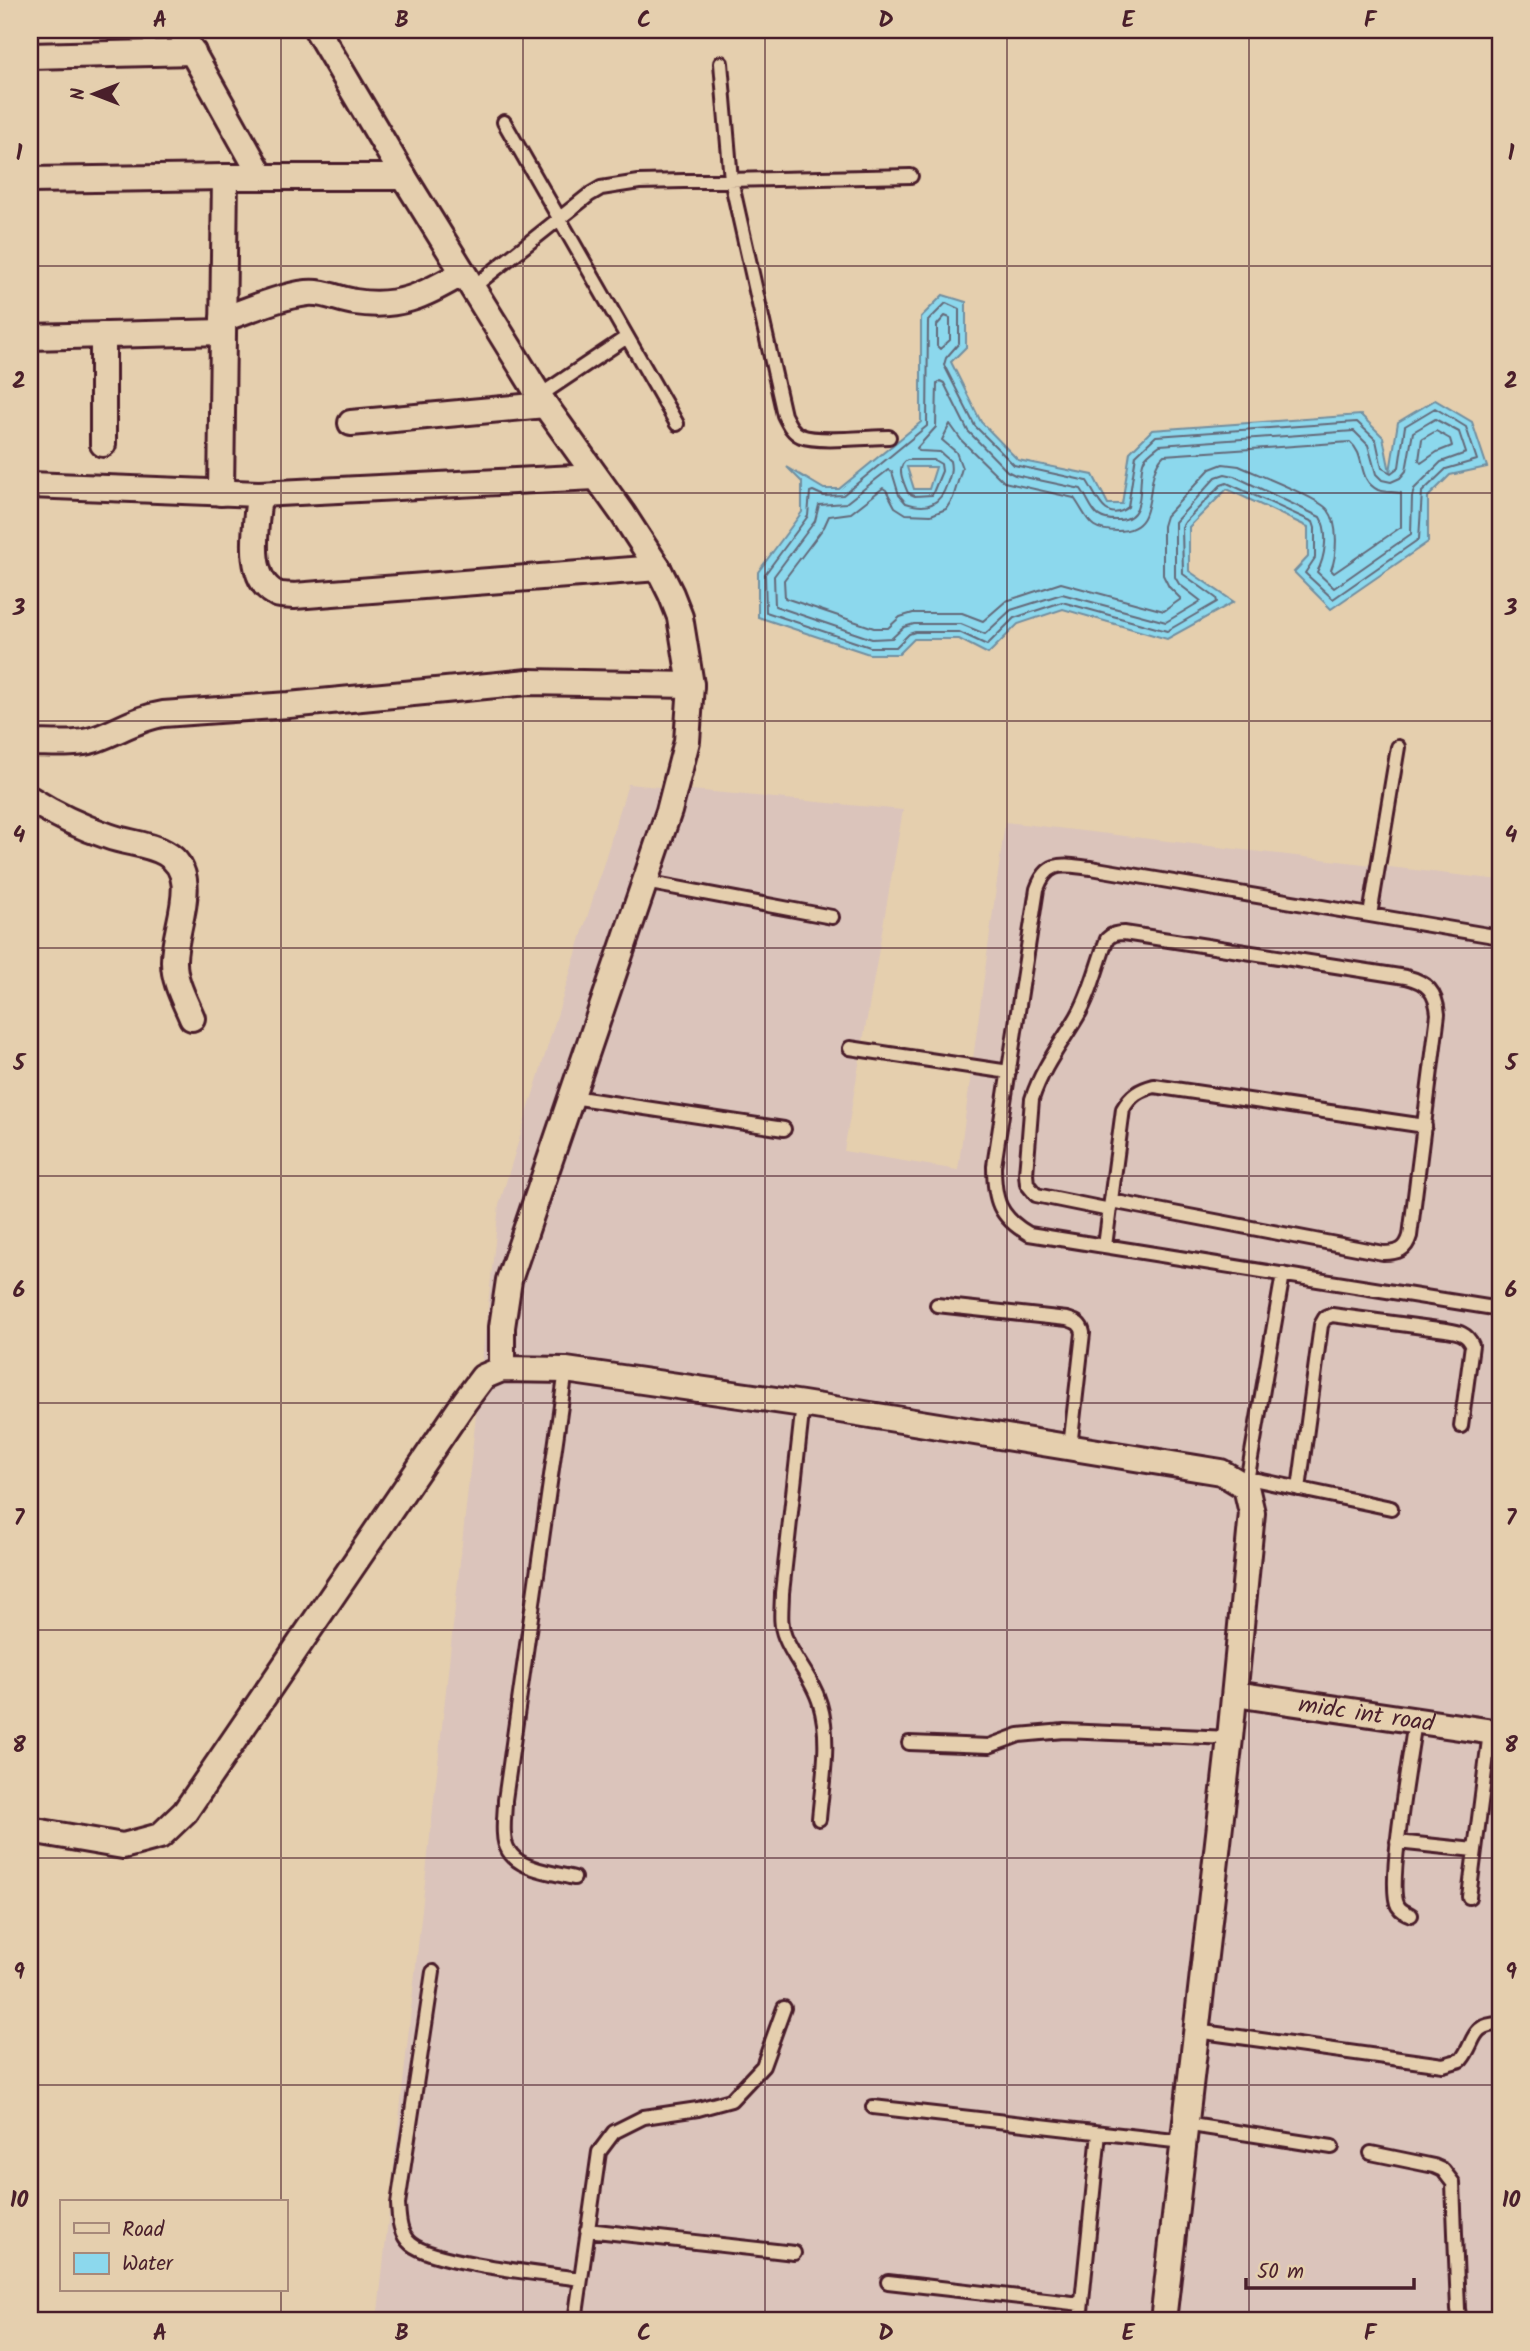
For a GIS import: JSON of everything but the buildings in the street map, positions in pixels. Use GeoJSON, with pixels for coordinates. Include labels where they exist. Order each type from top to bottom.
{"type":"FeatureCollection","features":[{"type":"Feature","properties":{"kind":"street"},"geometry":{"type":"LineString","coordinates":[[180,30],[262,177]]}},
{"type":"Feature","properties":{"kind":"street"},"geometry":{"type":"LineString","coordinates":[[317,30],[542,401],[658,568],[680,617],[691,685],[687,741],[669,811],[509,1280],[503,1314],[502,1369]]}},
{"type":"Feature","properties":{"kind":"street"},"geometry":{"type":"LineString","coordinates":[[30,56],[193,52]]}},
{"type":"Feature","properties":{"kind":"street"},"geometry":{"type":"LineString","coordinates":[[221,493],[225,177]]}},
{"type":"Feature","properties":{"kind":"street"},"geometry":{"type":"LineString","coordinates":[[30,180],[404,177]]}},
{"type":"Feature","properties":{"kind":"street"},"geometry":{"type":"LineString","coordinates":[[30,337],[103,335],[223,325],[308,293],[378,304],[419,298],[468,280]]}},
{"type":"Feature","properties":{"kind":"street"},"geometry":{"type":"LineString","coordinates":[[103,335],[103,444]]}},
{"type":"Feature","properties":{"kind":"street"},"geometry":{"type":"LineString","coordinates":[[351,423],[542,401]]}},
{"type":"Feature","properties":{"kind":"street"},"geometry":{"type":"LineString","coordinates":[[30,485],[259,494],[595,477]]}},
{"type":"Feature","properties":{"kind":"street"},"geometry":{"type":"LineString","coordinates":[[259,494],[254,554],[258,573],[266,585],[278,594],[294,596],[658,568]]}},
{"type":"Feature","properties":{"kind":"street"},"geometry":{"type":"LineString","coordinates":[[30,743],[78,743],[95,740],[145,716],[163,714],[528,682],[691,685]]}},
{"type":"Feature","properties":{"kind":"street"},"geometry":{"type":"LineString","coordinates":[[30,799],[45,809],[109,837],[152,847],[167,854],[180,865],[184,876],[184,896],[174,964],[177,983],[192,1018]]}},
{"type":"Feature","properties":{"kind":"street"},"geometry":{"type":"LineString","coordinates":[[30,1830],[123,1846],[160,1836],[184,1812],[465,1401],[484,1377],[502,1369],[566,1370],[803,1404],[1220,1472],[1247,1483],[1252,1513],[1235,1694],[1163,2321]]}},
{"type":"Feature","properties":{"kind":"street","name":"midc int road"},"geometry":{"type":"LineString","coordinates":[[1235,1694],[1495,1733]]}},
{"type":"Feature","properties":{"kind":"lane"},"geometry":{"type":"LineString","coordinates":[[721,63],[731,180],[784,415],[791,428],[800,435],[813,438],[889,437]]}},
{"type":"Feature","properties":{"kind":"lane"},"geometry":{"type":"LineString","coordinates":[[503,122],[677,424]]}},
{"type":"Feature","properties":{"kind":"lane"},"geometry":{"type":"LineString","coordinates":[[468,280],[601,188],[639,183],[911,176]]}},
{"type":"Feature","properties":{"kind":"lane"},"geometry":{"type":"LineString","coordinates":[[542,401],[627,337]]}},
{"type":"Feature","properties":{"kind":"lane"},"geometry":{"type":"LineString","coordinates":[[1370,915],[1398,747]]}},
{"type":"Feature","properties":{"kind":"lane"},"geometry":{"type":"LineString","coordinates":[[1500,937],[1091,868],[1061,864],[1052,867],[1042,875],[1037,889],[994,1167],[995,1194],[999,1205],[1014,1226],[1029,1234],[1500,1308]]}},
{"type":"Feature","properties":{"kind":"lane"},"geometry":{"type":"LineString","coordinates":[[645,882],[832,916]]}},
{"type":"Feature","properties":{"kind":"lane"},"geometry":{"type":"LineString","coordinates":[[1117,933],[1420,980],[1431,989],[1437,1000],[1438,1014],[1425,1126],[1410,1236],[1406,1247],[1397,1252],[1383,1253],[1036,1195],[1027,1184],[1032,1099],[1052,1055],[1079,1014],[1107,939],[1117,933]]}},
{"type":"Feature","properties":{"kind":"lane"},"geometry":{"type":"LineString","coordinates":[[850,1048],[1009,1072]]}},
{"type":"Feature","properties":{"kind":"lane"},"geometry":{"type":"LineString","coordinates":[[1105,1246],[1123,1109],[1129,1098],[1140,1090],[1154,1086],[1425,1126]]}},
{"type":"Feature","properties":{"kind":"lane"},"geometry":{"type":"LineString","coordinates":[[572,1097],[783,1129]]}},
{"type":"Feature","properties":{"kind":"lane"},"geometry":{"type":"LineString","coordinates":[[1283,1274],[1247,1483],[1299,1489],[1391,1508]]}},
{"type":"Feature","properties":{"kind":"lane"},"geometry":{"type":"LineString","coordinates":[[937,1305],[1067,1319],[1082,1326],[1070,1447]]}},
{"type":"Feature","properties":{"kind":"lane"},"geometry":{"type":"LineString","coordinates":[[1299,1489],[1321,1325],[1325,1318],[1332,1315],[1446,1330],[1469,1338],[1472,1345],[1461,1426]]}},
{"type":"Feature","properties":{"kind":"lane"},"geometry":{"type":"LineString","coordinates":[[566,1370],[505,1800],[503,1838],[511,1854],[521,1865],[574,1878]]}},
{"type":"Feature","properties":{"kind":"lane"},"geometry":{"type":"LineString","coordinates":[[803,1404],[782,1593],[782,1623],[784,1636],[813,1684],[825,1726],[819,1819]]}},
{"type":"Feature","properties":{"kind":"lane"},"geometry":{"type":"LineString","coordinates":[[1411,1915],[1396,1905],[1394,1892],[1397,1842],[1415,1721]]}},
{"type":"Feature","properties":{"kind":"lane"},"geometry":{"type":"LineString","coordinates":[[909,1744],[989,1746],[1019,1735],[1064,1731],[1230,1738]]}},
{"type":"Feature","properties":{"kind":"lane"},"geometry":{"type":"LineString","coordinates":[[1469,1897],[1474,1850],[1495,1733]]}},
{"type":"Feature","properties":{"kind":"lane"},"geometry":{"type":"LineString","coordinates":[[1397,1842],[1474,1850]]}},
{"type":"Feature","properties":{"kind":"lane"},"geometry":{"type":"LineString","coordinates":[[433,1972],[398,2204],[400,2227],[409,2243],[432,2255],[580,2279]]}},
{"type":"Feature","properties":{"kind":"lane"},"geometry":{"type":"LineString","coordinates":[[575,2321],[599,2152],[614,2132],[644,2117],[698,2109],[731,2100],[763,2066],[783,2008]]}},
{"type":"Feature","properties":{"kind":"lane"},"geometry":{"type":"LineString","coordinates":[[1196,2031],[1443,2065],[1461,2060],[1479,2029],[1486,2025],[1500,2024]]}},
{"type":"Feature","properties":{"kind":"lane"},"geometry":{"type":"LineString","coordinates":[[873,2106],[1099,2133],[1184,2133],[1332,2147]]}},
{"type":"Feature","properties":{"kind":"lane"},"geometry":{"type":"LineString","coordinates":[[1080,2321],[1099,2133]]}},
{"type":"Feature","properties":{"kind":"lane"},"geometry":{"type":"LineString","coordinates":[[1371,2153],[1434,2165],[1449,2176],[1453,2183],[1460,2321]]}},
{"type":"Feature","properties":{"kind":"lane"},"geometry":{"type":"LineString","coordinates":[[587,2230],[794,2253]]}},
{"type":"Feature","properties":{"kind":"lane"},"geometry":{"type":"LineString","coordinates":[[888,2283],[1082,2304]]}},
{"type":"Feature","properties":{"kind":"shaded area"},"geometry":{"type":"Polygon","coordinates":[[[628,784],[903,810],[844,1151],[958,1170],[1005,822],[1500,880],[1500,2321],[377,2321],[499,1205],[628,784]]]}},
{"type":"Feature","properties":{"kind":"water"},"geometry":{"type":"Polygon","coordinates":[[[943,295],[966,302],[966,347],[951,362],[981,422],[1018,460],[1093,475],[1108,504],[1122,504],[1130,452],[1152,430],[1361,415],[1383,437],[1390,472],[1398,422],[1435,400],[1472,422],[1487,467],[1450,475],[1428,497],[1428,542],[1331,609],[1294,572],[1308,557],[1308,527],[1227,489],[1189,527],[1189,571],[1234,602],[1167,639],[1063,609],[1018,624],[988,654],[959,639],[914,639],[899,654],[869,654],[758,617],[758,572],[802,512],[802,482],[787,467],[824,489],[839,489],[921,422],[921,317],[943,295]],[[907,467],[914,489],[929,489],[936,467],[907,467]]]}}]}
